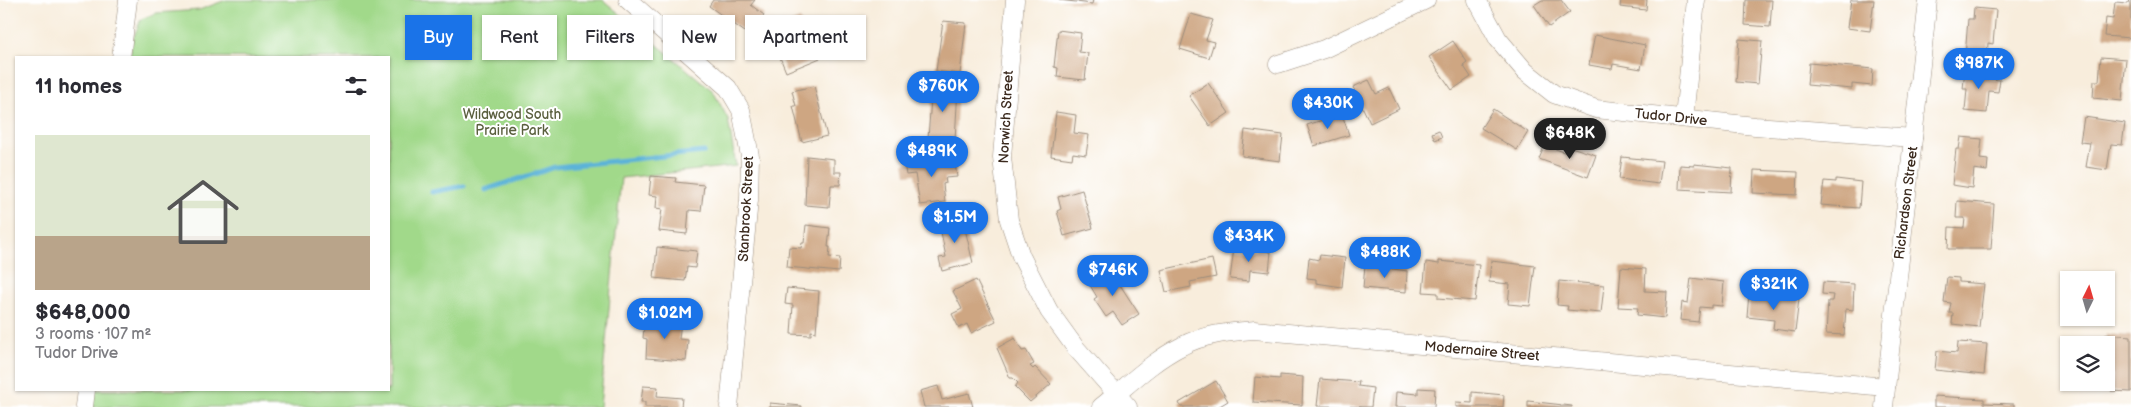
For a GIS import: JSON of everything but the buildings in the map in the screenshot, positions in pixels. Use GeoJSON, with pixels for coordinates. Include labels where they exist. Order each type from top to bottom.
{"type":"FeatureCollection","features":[{"type":"Feature","properties":{"kind":"street"},"geometry":{"type":"LineString","coordinates":[[121,56],[128,0]]}},
{"type":"Feature","properties":{"kind":"street","name":"Stanbrook Street"},"geometry":{"type":"LineString","coordinates":[[628,0],[728,88],[741,110],[750,156],[749,200],[729,407]]}},
{"type":"Feature","properties":{"kind":"street","name":"Norwich Street"},"geometry":{"type":"LineString","coordinates":[[1015,0],[1002,157],[1009,220],[1021,256],[1049,311],[1075,347],[1123,400]]}},
{"type":"Feature","properties":{"kind":"street"},"geometry":{"type":"LineString","coordinates":[[1278,64],[1324,48],[1426,0]]}},
{"type":"Feature","properties":{"kind":"street","name":"Tudor Drive"},"geometry":{"type":"LineString","coordinates":[[1477,0],[1498,39],[1525,72],[1554,94],[1596,110],[1913,138]]}},
{"type":"Feature","properties":{"kind":"street"},"geometry":{"type":"LineString","coordinates":[[1684,118],[1696,0]]}},
{"type":"Feature","properties":{"kind":"street","name":"Richardson Street"},"geometry":{"type":"LineString","coordinates":[[1884,407],[1928,0]]}},
{"type":"Feature","properties":{"kind":"street","name":"Modernaire Street"},"geometry":{"type":"LineString","coordinates":[[1101,407],[1123,400],[1152,364],[1182,345],[1224,332],[1254,330],[1886,387]]}},
{"type":"Feature","properties":{"kind":"street"},"geometry":{"type":"LineString","coordinates":[[84,407],[86,391]]}},
{"type":"Feature","properties":{"kind":"green space","name":"Wildwood South Prairie Park"},"geometry":{"type":"Polygon","coordinates":[[[226,0],[603,0],[621,15],[567,15],[567,60],[653,60],[653,41],[663,50],[663,60],[676,60],[713,91],[728,119],[736,166],[621,178],[600,407],[92,407],[94,391],[390,391],[390,56],[130,56],[132,41],[141,19],[156,13],[199,10],[226,0]]]}},
{"type":"Feature","properties":{"kind":"waterway"},"geometry":{"type":"LineString","coordinates":[[485,190],[555,167],[704,152]]}},
{"type":"Feature","properties":{"kind":"waterway"},"geometry":{"type":"LineString","coordinates":[[432,192],[464,186]]}}]}
